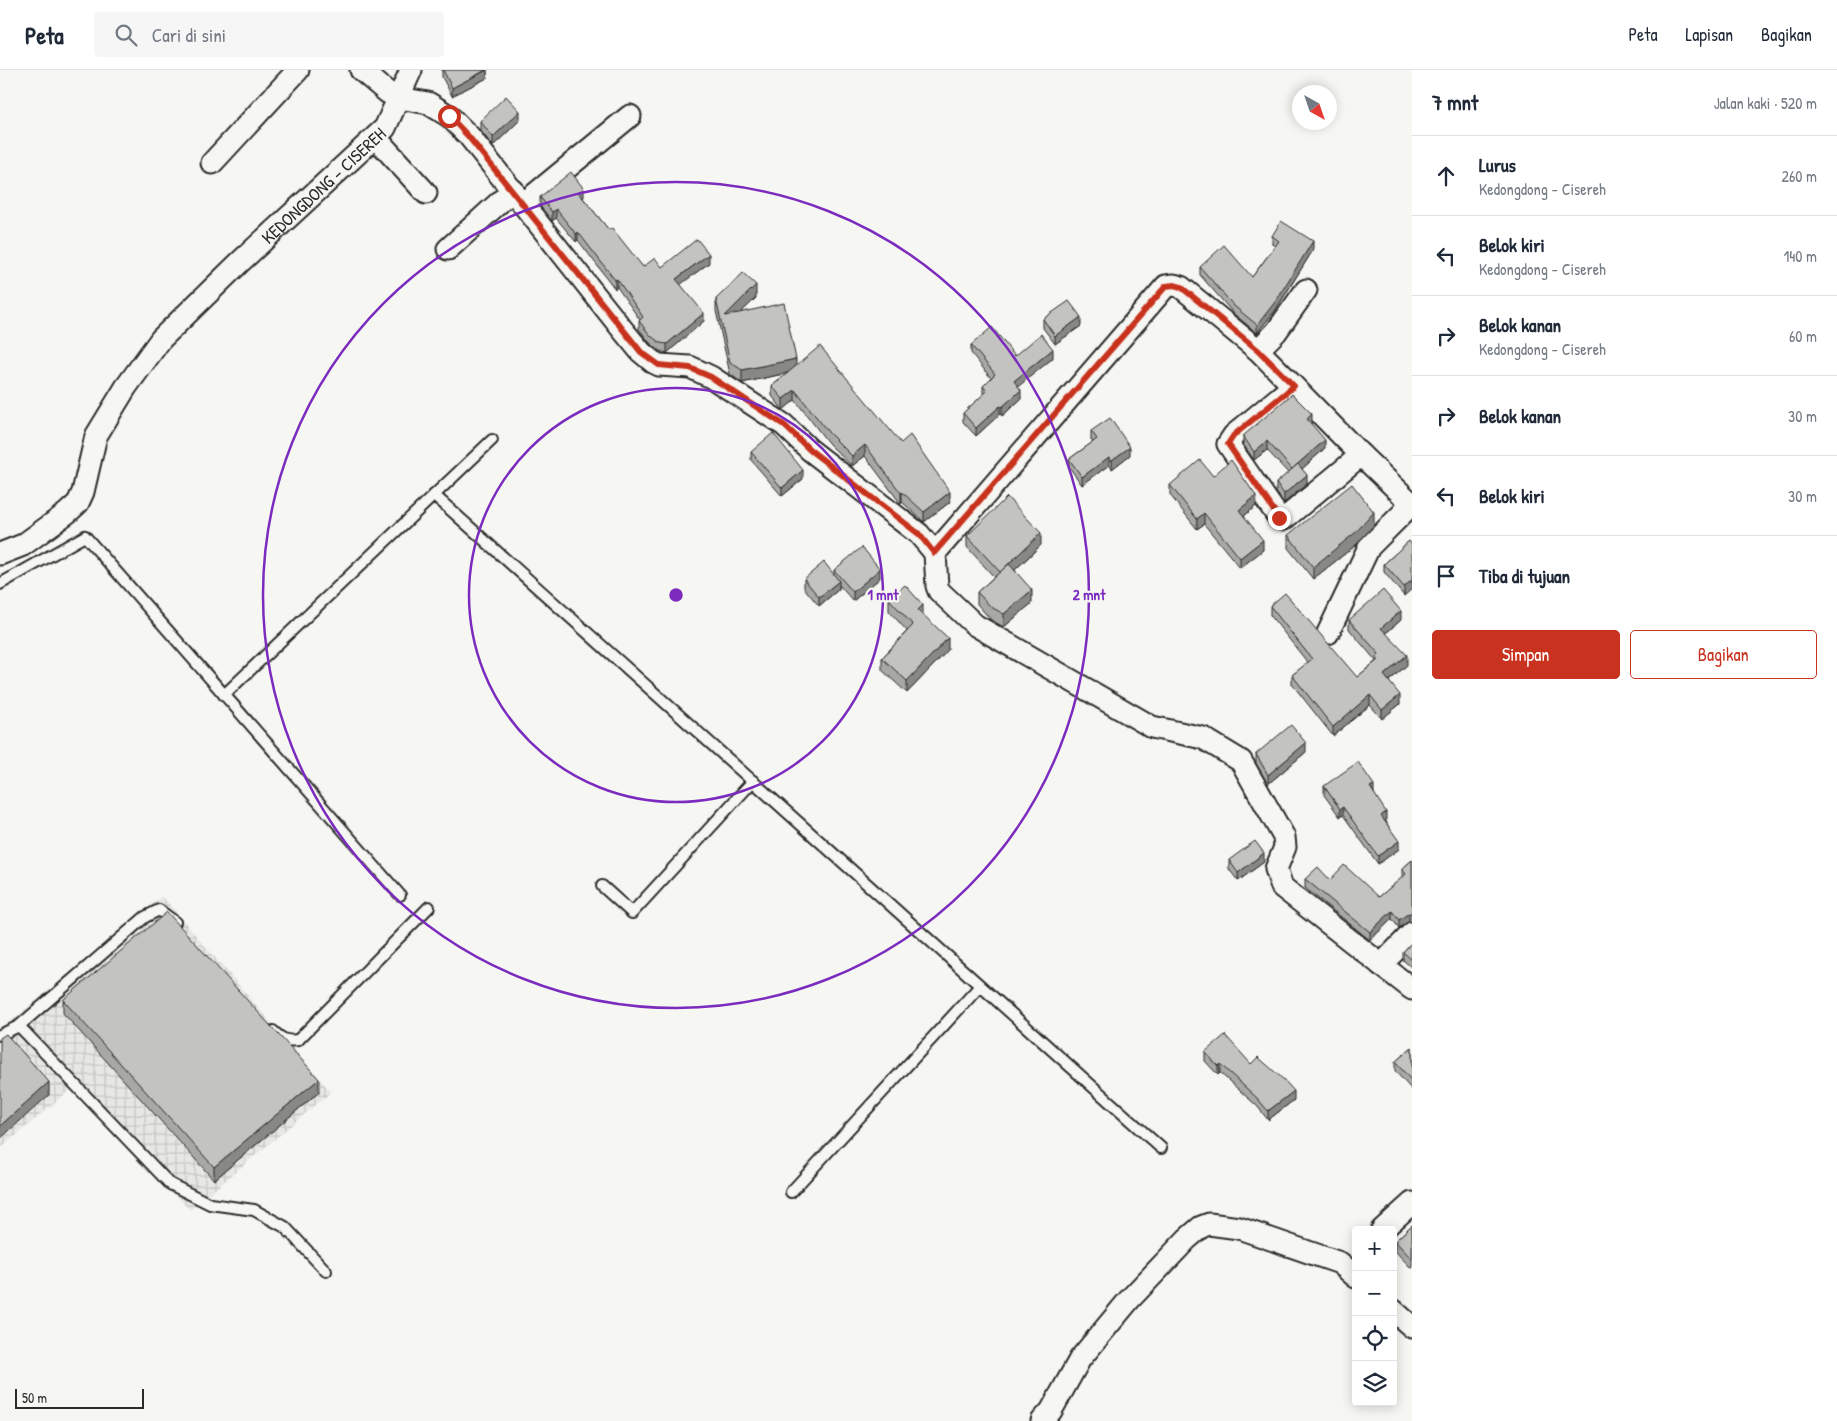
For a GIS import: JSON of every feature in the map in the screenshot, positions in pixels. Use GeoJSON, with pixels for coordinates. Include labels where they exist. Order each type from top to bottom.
{"type":"FeatureCollection","features":[{"type":"Feature","properties":{"kind":"street"},"geometry":{"type":"LineString","coordinates":[[212,163],[298,70]]}},
{"type":"Feature","properties":{"kind":"street"},"geometry":{"type":"LineString","coordinates":[[361,70],[387,92],[399,98],[428,104],[449,116],[518,197],[641,352],[659,365],[690,368],[711,377],[784,425],[810,450],[919,534],[934,553],[937,586],[940,592],[975,625],[1152,727],[1203,738],[1241,761],[1284,837],[1285,847],[1276,869],[1282,887],[1412,989]]}},
{"type":"Feature","properties":{"kind":"street","name":"KEDONGDONG - CISEREH"},"geometry":{"type":"LineString","coordinates":[[0,554],[23,545],[78,503],[83,492],[96,436],[126,388],[161,340],[240,262],[376,138],[385,128],[412,70]]}},
{"type":"Feature","properties":{"kind":"street"},"geometry":{"type":"LineString","coordinates":[[448,249],[630,116]]}},
{"type":"Feature","properties":{"kind":"street"},"geometry":{"type":"LineString","coordinates":[[376,138],[426,193]]}},
{"type":"Feature","properties":{"kind":"street"},"geometry":{"type":"LineString","coordinates":[[934,553],[1166,286],[1174,285],[1181,287],[1258,350],[1412,504],[1369,547],[1328,633]]}},
{"type":"Feature","properties":{"kind":"street"},"geometry":{"type":"LineString","coordinates":[[1258,350],[1276,332],[1306,290]]}},
{"type":"Feature","properties":{"kind":"street"},"geometry":{"type":"LineString","coordinates":[[1294,386],[1234,435],[1228,444],[1279,518],[1284,519],[1361,455]]}},
{"type":"Feature","properties":{"kind":"street"},"geometry":{"type":"LineString","coordinates":[[1381,965],[1412,933]]}},
{"type":"Feature","properties":{"kind":"street"},"geometry":{"type":"LineString","coordinates":[[1386,1226],[1412,1203]]}},
{"type":"Feature","properties":{"kind":"street"},"geometry":{"type":"LineString","coordinates":[[1042,1421],[1051,1412],[1086,1351],[1129,1300],[1187,1239],[1201,1227],[1210,1224],[1239,1228],[1348,1258],[1353,1271]]}},
{"type":"Feature","properties":{"kind":"street"},"geometry":{"type":"LineString","coordinates":[[1397,1314],[1412,1327]]}},
{"type":"Feature","properties":{"kind":"lane"},"geometry":{"type":"LineString","coordinates":[[224,695],[492,440]]}},
{"type":"Feature","properties":{"kind":"lane"},"geometry":{"type":"LineString","coordinates":[[434,495],[1161,1148]]}},
{"type":"Feature","properties":{"kind":"lane"},"geometry":{"type":"LineString","coordinates":[[0,584],[85,536],[400,895]]}},
{"type":"Feature","properties":{"kind":"lane"},"geometry":{"type":"LineString","coordinates":[[602,886],[632,913],[753,781]]}},
{"type":"Feature","properties":{"kind":"lane"},"geometry":{"type":"LineString","coordinates":[[268,1027],[281,1038],[290,1042],[298,1040],[429,907]]}},
{"type":"Feature","properties":{"kind":"lane"},"geometry":{"type":"LineString","coordinates":[[0,1035],[19,1026],[144,917],[159,910],[170,917],[183,931]]}},
{"type":"Feature","properties":{"kind":"lane"},"geometry":{"type":"LineString","coordinates":[[791,1192],[980,986]]}},
{"type":"Feature","properties":{"kind":"lane"},"geometry":{"type":"LineString","coordinates":[[19,1026],[170,1184],[210,1204],[254,1210],[285,1227],[326,1271]]}},
{"type":"Feature","properties":{"kind":"shaded area"},"geometry":{"type":"Polygon","coordinates":[[[162,896],[331,1092],[190,1210],[71,1089],[0,1149],[0,1027],[15,1018],[162,896]]]}},
{"type":"Feature","properties":{"kind":"building"},"geometry":{"type":"Polygon","coordinates":[[[443,70],[486,70],[452,88],[443,70]]]}},
{"type":"Feature","properties":{"kind":"building"},"geometry":{"type":"Polygon","coordinates":[[[506,96],[520,111],[493,137],[480,121],[506,96]]]}},
{"type":"Feature","properties":{"kind":"building"},"geometry":{"type":"Polygon","coordinates":[[[571,172],[584,189],[578,192],[609,230],[612,228],[643,267],[655,258],[662,267],[697,239],[709,254],[676,279],[704,313],[667,344],[660,343],[650,335],[639,321],[643,317],[617,279],[615,280],[578,232],[576,234],[556,209],[552,212],[540,197],[571,172]]]}},
{"type":"Feature","properties":{"kind":"building"},"geometry":{"type":"Polygon","coordinates":[[[1281,221],[1313,241],[1275,302],[1257,325],[1234,306],[1200,267],[1224,245],[1252,277],[1279,241],[1272,236],[1281,221]]]}},
{"type":"Feature","properties":{"kind":"building"},"geometry":{"type":"Polygon","coordinates":[[[743,273],[756,285],[725,316],[784,303],[796,359],[742,370],[730,362],[716,299],[743,273]]]}},
{"type":"Feature","properties":{"kind":"building"},"geometry":{"type":"Polygon","coordinates":[[[1069,301],[1081,317],[1055,336],[1043,319],[1069,301]]]}},
{"type":"Feature","properties":{"kind":"building"},"geometry":{"type":"Polygon","coordinates":[[[992,327],[1015,356],[1041,334],[1053,349],[1014,381],[1021,390],[976,428],[963,413],[987,391],[983,386],[995,374],[971,345],[992,327]]]}},
{"type":"Feature","properties":{"kind":"building"},"geometry":{"type":"Polygon","coordinates":[[[820,346],[901,443],[910,435],[950,492],[924,512],[901,493],[865,445],[852,456],[829,433],[795,390],[783,399],[772,386],[820,346]]]}},
{"type":"Feature","properties":{"kind":"building"},"geometry":{"type":"Polygon","coordinates":[[[1292,394],[1312,414],[1307,419],[1325,440],[1292,469],[1267,441],[1254,452],[1243,436],[1292,394]]]}},
{"type":"Feature","properties":{"kind":"building"},"geometry":{"type":"Polygon","coordinates":[[[1110,418],[1130,447],[1112,460],[1109,457],[1082,477],[1069,459],[1097,439],[1091,431],[1110,418]]]}},
{"type":"Feature","properties":{"kind":"building"},"geometry":{"type":"Polygon","coordinates":[[[773,433],[803,470],[782,488],[751,452],[773,433]]]}},
{"type":"Feature","properties":{"kind":"building"},"geometry":{"type":"Polygon","coordinates":[[[1200,460],[1213,476],[1231,460],[1256,496],[1239,510],[1263,540],[1240,558],[1204,513],[1197,519],[1170,485],[1200,460]]]}},
{"type":"Feature","properties":{"kind":"building"},"geometry":{"type":"Polygon","coordinates":[[[1298,464],[1307,475],[1284,494],[1276,483],[1298,464]]]}},
{"type":"Feature","properties":{"kind":"building"},"geometry":{"type":"Polygon","coordinates":[[[1352,484],[1374,512],[1356,532],[1313,567],[1288,535],[1352,484]]]}},
{"type":"Feature","properties":{"kind":"building"},"geometry":{"type":"Polygon","coordinates":[[[1007,497],[1041,533],[1000,572],[967,536],[1007,497]]]}},
{"type":"Feature","properties":{"kind":"building"},"geometry":{"type":"Polygon","coordinates":[[[1409,541],[1412,545],[1412,580],[1404,587],[1384,564],[1409,541]]]}},
{"type":"Feature","properties":{"kind":"building"},"geometry":{"type":"Polygon","coordinates":[[[862,547],[880,569],[853,592],[834,570],[862,547]]]}},
{"type":"Feature","properties":{"kind":"building"},"geometry":{"type":"Polygon","coordinates":[[[824,562],[839,581],[819,597],[804,579],[824,562]]]}},
{"type":"Feature","properties":{"kind":"building"},"geometry":{"type":"Polygon","coordinates":[[[1009,564],[1032,590],[1004,614],[991,607],[977,592],[1009,564]]]}},
{"type":"Feature","properties":{"kind":"building"},"geometry":{"type":"Polygon","coordinates":[[[905,585],[923,605],[918,610],[948,638],[907,681],[882,658],[913,625],[889,599],[905,585]]]}},
{"type":"Feature","properties":{"kind":"building"},"geometry":{"type":"Polygon","coordinates":[[[1383,590],[1401,611],[1381,628],[1407,655],[1384,675],[1400,695],[1382,710],[1370,695],[1333,727],[1292,675],[1312,659],[1270,606],[1285,593],[1357,677],[1378,660],[1376,657],[1379,654],[1349,620],[1383,590]]]}},
{"type":"Feature","properties":{"kind":"building"},"geometry":{"type":"Polygon","coordinates":[[[1291,725],[1306,743],[1268,775],[1256,754],[1291,725]]]}},
{"type":"Feature","properties":{"kind":"building"},"geometry":{"type":"Polygon","coordinates":[[[1358,762],[1374,785],[1370,787],[1386,812],[1381,816],[1399,841],[1378,856],[1343,807],[1340,809],[1324,786],[1358,762]]]}},
{"type":"Feature","properties":{"kind":"building"},"geometry":{"type":"Polygon","coordinates":[[[1255,841],[1264,853],[1238,873],[1229,860],[1255,841]]]}},
{"type":"Feature","properties":{"kind":"building"},"geometry":{"type":"Polygon","coordinates":[[[1412,860],[1412,913],[1399,920],[1392,911],[1370,932],[1305,879],[1318,867],[1330,880],[1344,865],[1379,897],[1406,874],[1402,869],[1412,860]]]}},
{"type":"Feature","properties":{"kind":"building"},"geometry":{"type":"Polygon","coordinates":[[[167,912],[319,1079],[214,1167],[63,1000],[167,912]]]}},
{"type":"Feature","properties":{"kind":"building"},"geometry":{"type":"Polygon","coordinates":[[[1412,942],[1412,960],[1403,952],[1412,942]]]}},
{"type":"Feature","properties":{"kind":"building"},"geometry":{"type":"Polygon","coordinates":[[[6,1034],[49,1082],[0,1126],[0,1038],[6,1034]]]}},
{"type":"Feature","properties":{"kind":"building"},"geometry":{"type":"Polygon","coordinates":[[[1225,1035],[1251,1064],[1258,1057],[1294,1091],[1268,1111],[1257,1098],[1220,1064],[1218,1066],[1205,1052],[1225,1035]]]}},
{"type":"Feature","properties":{"kind":"building"},"geometry":{"type":"Polygon","coordinates":[[[1412,1047],[1412,1081],[1395,1062],[1412,1047]]]}},
{"type":"Feature","properties":{"kind":"building"},"geometry":{"type":"Polygon","coordinates":[[[1412,1225],[1412,1259],[1397,1243],[1397,1239],[1412,1225]]]}},
{"type":"Feature","properties":{"kind":"route"},"geometry":{"type":"LineString","coordinates":[[449,116],[506,182],[641,352],[659,365],[690,368],[711,377],[784,425],[810,450],[919,534],[934,553],[1166,286],[1174,285],[1181,287],[1258,350],[1294,386],[1234,435],[1228,444],[1279,518]]}}]}
